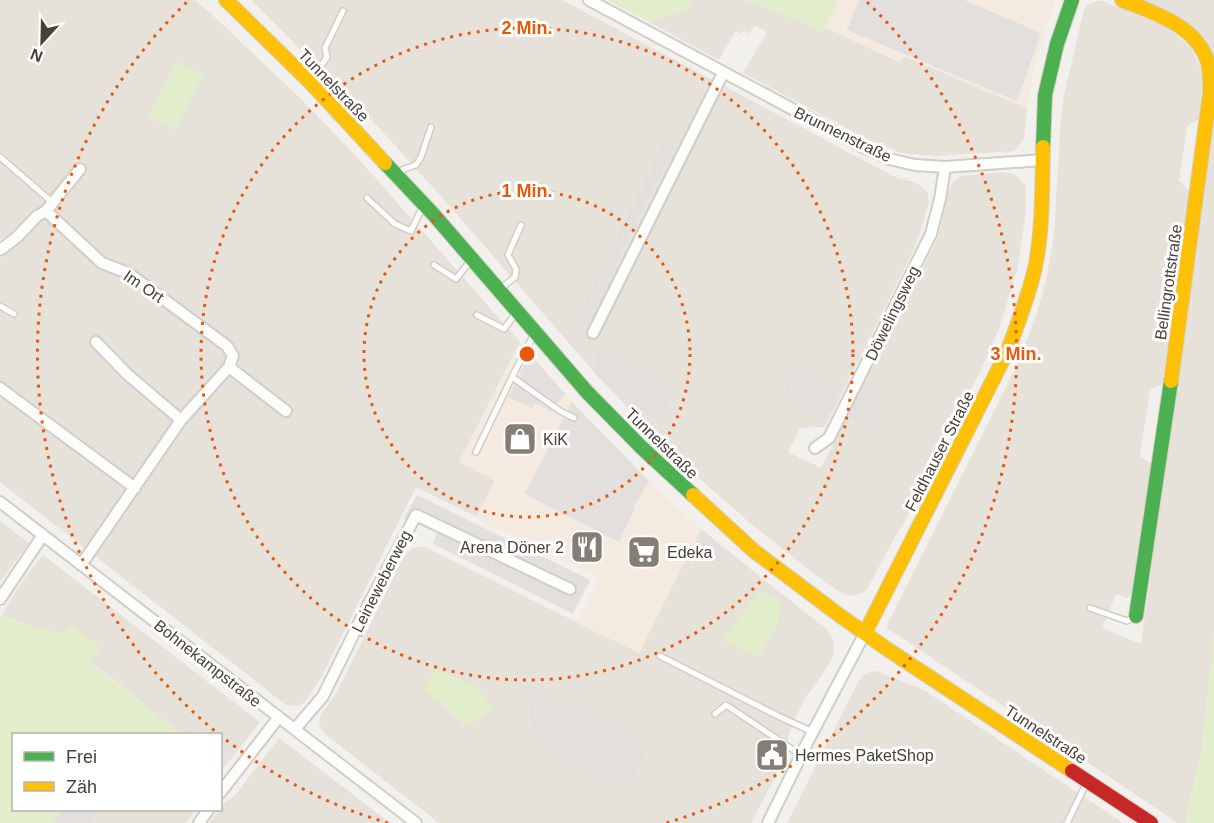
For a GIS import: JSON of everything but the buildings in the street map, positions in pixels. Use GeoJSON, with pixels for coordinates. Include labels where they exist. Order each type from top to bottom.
{"type":"FeatureCollection","features":[{"type":"Feature","properties":{"kind":"street","name":"Tunnelstraße"},"geometry":{"type":"LineString","coordinates":[[226,0],[310,82],[397,175],[587,392],[710,512],[754,551],[834,612],[1151,823]]}},
{"type":"Feature","properties":{"kind":"street","name":"Brunnenstraße"},"geometry":{"type":"LineString","coordinates":[[589,0],[889,159],[915,165],[945,167],[1043,160]]}},
{"type":"Feature","properties":{"kind":"street","name":"Feldhauser Straße"},"geometry":{"type":"LineString","coordinates":[[768,823],[974,421],[1016,332],[1029,290],[1039,244],[1045,95],[1057,44],[1072,0]]}},
{"type":"Feature","properties":{"kind":"street","name":"Bellingrottstraße"},"geometry":{"type":"LineString","coordinates":[[1122,0],[1165,18],[1188,33],[1203,52],[1210,76],[1210,93],[1186,276],[1136,616]]}},
{"type":"Feature","properties":{"kind":"street"},"geometry":{"type":"LineString","coordinates":[[593,333],[723,72]]}},
{"type":"Feature","properties":{"kind":"street","name":"Döwelingsweg"},"geometry":{"type":"LineString","coordinates":[[815,448],[829,438],[931,234],[945,167]]}},
{"type":"Feature","properties":{"kind":"street"},"geometry":{"type":"LineString","coordinates":[[0,250],[50,207],[80,169]]}},
{"type":"Feature","properties":{"kind":"street","name":"Im Ort"},"geometry":{"type":"LineString","coordinates":[[50,207],[102,263],[128,273],[227,346],[232,356],[229,367]]}},
{"type":"Feature","properties":{"kind":"street"},"geometry":{"type":"LineString","coordinates":[[96,342],[127,374],[181,420]]}},
{"type":"Feature","properties":{"kind":"street"},"geometry":{"type":"LineString","coordinates":[[81,565],[181,420],[229,367],[286,411]]}},
{"type":"Feature","properties":{"kind":"street"},"geometry":{"type":"LineString","coordinates":[[0,388],[135,488]]}},
{"type":"Feature","properties":{"kind":"street","name":"Bohnekampstraße"},"geometry":{"type":"LineString","coordinates":[[0,502],[416,823]]}},
{"type":"Feature","properties":{"kind":"street","name":"Leineweberweg"},"geometry":{"type":"LineString","coordinates":[[295,729],[323,696],[416,515],[570,589]]}},
{"type":"Feature","properties":{"kind":"street"},"geometry":{"type":"LineString","coordinates":[[0,599],[43,535]]}},
{"type":"Feature","properties":{"kind":"street"},"geometry":{"type":"LineString","coordinates":[[222,790],[279,717]]}},
{"type":"Feature","properties":{"kind":"lane"},"geometry":{"type":"LineString","coordinates":[[310,82],[327,57],[325,48],[343,12]]}},
{"type":"Feature","properties":{"kind":"lane"},"geometry":{"type":"LineString","coordinates":[[397,175],[404,169],[416,165],[431,128]]}},
{"type":"Feature","properties":{"kind":"lane"},"geometry":{"type":"LineString","coordinates":[[0,157],[50,207]]}},
{"type":"Feature","properties":{"kind":"lane"},"geometry":{"type":"LineString","coordinates":[[367,198],[395,224],[411,231],[424,205]]}},
{"type":"Feature","properties":{"kind":"lane"},"geometry":{"type":"LineString","coordinates":[[499,290],[515,277],[516,270],[508,255],[521,225]]}},
{"type":"Feature","properties":{"kind":"lane"},"geometry":{"type":"LineString","coordinates":[[434,265],[456,279],[472,259]]}},
{"type":"Feature","properties":{"kind":"lane"},"geometry":{"type":"LineString","coordinates":[[0,306],[14,314]]}},
{"type":"Feature","properties":{"kind":"lane"},"geometry":{"type":"LineString","coordinates":[[477,315],[504,329],[517,311]]}},
{"type":"Feature","properties":{"kind":"lane"},"geometry":{"type":"LineString","coordinates":[[476,452],[534,332]]}},
{"type":"Feature","properties":{"kind":"lane"},"geometry":{"type":"LineString","coordinates":[[512,377],[560,411],[574,418]]}},
{"type":"Feature","properties":{"kind":"lane"},"geometry":{"type":"LineString","coordinates":[[1090,608],[1127,621],[1136,616]]}},
{"type":"Feature","properties":{"kind":"lane"},"geometry":{"type":"LineString","coordinates":[[660,656],[813,732]]}},
{"type":"Feature","properties":{"kind":"lane"},"geometry":{"type":"LineString","coordinates":[[715,714],[726,705],[801,755]]}},
{"type":"Feature","properties":{"kind":"lane"},"geometry":{"type":"LineString","coordinates":[[1067,823],[1088,781]]}},
{"type":"Feature","properties":{"kind":"shaded area"},"geometry":{"type":"Polygon","coordinates":[[[0,0],[195,0],[306,104],[365,166],[520,342],[459,462],[495,480],[477,517],[416,487],[322,676],[305,702],[299,706],[286,705],[0,482],[0,259],[14,247],[6,236],[0,239],[0,0]]]}},
{"type":"Feature","properties":{"kind":"shaded area"},"geometry":{"type":"Polygon","coordinates":[[[251,0],[562,0],[895,177],[914,182],[922,187],[927,192],[929,202],[913,251],[826,425],[800,428],[788,452],[821,468],[938,238],[952,183],[960,176],[1003,172],[1018,177],[1025,185],[1026,191],[1025,219],[1017,270],[1000,326],[980,372],[903,525],[867,589],[853,596],[841,593],[750,523],[700,479],[603,382],[382,131],[251,0]]]}},
{"type":"Feature","properties":{"kind":"shaded area"},"geometry":{"type":"Polygon","coordinates":[[[693,0],[744,0],[823,32],[826,28],[899,62],[903,56],[1027,108],[1024,139],[1014,151],[934,156],[902,153],[869,140],[743,73],[767,32],[755,25],[749,34],[744,30],[741,34],[735,31],[719,60],[649,22],[689,9],[693,0]]]}},
{"type":"Feature","properties":{"kind":"shaded area"},"geometry":{"type":"Polygon","coordinates":[[[838,0],[1055,0],[1034,68],[1027,108],[904,56],[900,62],[826,28],[838,0]]]}},
{"type":"Feature","properties":{"kind":"shaded area"},"geometry":{"type":"Polygon","coordinates":[[[859,0],[964,0],[1041,33],[1017,101],[847,30],[859,0]]]}},
{"type":"Feature","properties":{"kind":"shaded area"},"geometry":{"type":"Polygon","coordinates":[[[1138,0],[1214,0],[1214,63],[1138,0]]]}},
{"type":"Feature","properties":{"kind":"shaded area"},"geometry":{"type":"Polygon","coordinates":[[[1103,1],[1168,28],[1191,48],[1200,66],[1202,77],[1198,120],[1187,126],[1179,181],[1189,190],[1162,384],[1150,390],[1140,456],[1151,464],[1133,593],[1127,598],[1116,594],[1102,628],[1141,644],[1214,113],[1214,633],[1202,747],[1185,823],[1178,823],[887,628],[1018,363],[1037,313],[1046,281],[1054,235],[1064,95],[1084,10],[1088,5],[1103,1]]]}},
{"type":"Feature","properties":{"kind":"shaded area"},"geometry":{"type":"Polygon","coordinates":[[[664,141],[675,146],[586,328],[575,323],[664,141]]]}},
{"type":"Feature","properties":{"kind":"shaded area"},"geometry":{"type":"Polygon","coordinates":[[[520,342],[572,402],[649,481],[701,529],[639,653],[577,623],[600,578],[476,519],[495,480],[459,462],[520,342]]]}},
{"type":"Feature","properties":{"kind":"shaded area"},"geometry":{"type":"Polygon","coordinates":[[[600,349],[675,389],[659,419],[629,404],[633,395],[603,382],[591,368],[600,349]]]}},
{"type":"Feature","properties":{"kind":"shaded area"},"geometry":{"type":"Polygon","coordinates":[[[530,354],[565,394],[551,411],[535,403],[532,408],[508,397],[530,354]]]}},
{"type":"Feature","properties":{"kind":"shaded area"},"geometry":{"type":"Polygon","coordinates":[[[796,368],[838,389],[834,399],[838,401],[833,412],[829,409],[823,420],[782,398],[796,368]]]}},
{"type":"Feature","properties":{"kind":"shaded area"},"geometry":{"type":"Polygon","coordinates":[[[864,385],[888,398],[873,428],[848,416],[864,385]]]}},
{"type":"Feature","properties":{"kind":"shaded area"},"geometry":{"type":"Polygon","coordinates":[[[572,402],[649,481],[633,509],[619,542],[525,494],[572,402]]]}},
{"type":"Feature","properties":{"kind":"shaded area"},"geometry":{"type":"Polygon","coordinates":[[[417,495],[590,580],[573,614],[433,544],[437,533],[404,518],[417,495]]]}},
{"type":"Feature","properties":{"kind":"shaded area"},"geometry":{"type":"Polygon","coordinates":[[[0,521],[29,543],[0,582],[0,521]]]}},
{"type":"Feature","properties":{"kind":"shaded area"},"geometry":{"type":"Polygon","coordinates":[[[701,529],[827,629],[834,641],[833,656],[794,720],[788,738],[788,752],[751,823],[439,823],[322,731],[319,722],[321,715],[337,692],[404,556],[415,547],[425,547],[639,653],[701,529]]]}},
{"type":"Feature","properties":{"kind":"shaded area"},"geometry":{"type":"Polygon","coordinates":[[[703,530],[731,555],[723,569],[692,553],[703,530]]]}},
{"type":"Feature","properties":{"kind":"shaded area"},"geometry":{"type":"Polygon","coordinates":[[[43,555],[260,722],[222,771],[222,733],[180,733],[90,661],[71,625],[64,633],[53,632],[32,627],[2,615],[23,580],[43,555]]]}},
{"type":"Feature","properties":{"kind":"shaded area"},"geometry":{"type":"Polygon","coordinates":[[[874,671],[924,690],[1123,823],[787,823],[859,680],[865,674],[874,671]]]}},
{"type":"Feature","properties":{"kind":"shaded area"},"geometry":{"type":"Polygon","coordinates":[[[537,691],[641,742],[644,757],[631,781],[619,785],[537,743],[526,694],[537,691]]]}},
{"type":"Feature","properties":{"kind":"shaded area"},"geometry":{"type":"Polygon","coordinates":[[[279,738],[390,823],[209,823],[218,811],[222,811],[223,804],[236,794],[279,738]]]}},
{"type":"Feature","properties":{"kind":"shaded area"},"geometry":{"type":"Polygon","coordinates":[[[61,811],[195,811],[185,823],[55,823],[61,811]]]}},
{"type":"Feature","properties":{"kind":"shaded area"},"geometry":{"type":"Polygon","coordinates":[[[61,811],[97,811],[91,823],[55,823],[61,811]]]}},
{"type":"Feature","properties":{"kind":"green space"},"geometry":{"type":"Polygon","coordinates":[[[607,0],[693,0],[689,9],[649,22],[607,0]]]}},
{"type":"Feature","properties":{"kind":"green space"},"geometry":{"type":"Polygon","coordinates":[[[744,0],[838,0],[824,32],[744,0]]]}},
{"type":"Feature","properties":{"kind":"green space"},"geometry":{"type":"Polygon","coordinates":[[[176,61],[203,75],[176,130],[148,116],[176,61]]]}},
{"type":"Feature","properties":{"kind":"green space"},"geometry":{"type":"Polygon","coordinates":[[[759,590],[781,602],[778,625],[758,657],[723,640],[759,590]]]}},
{"type":"Feature","properties":{"kind":"green space"},"geometry":{"type":"Polygon","coordinates":[[[2,615],[24,625],[64,632],[71,625],[101,648],[90,662],[180,733],[12,733],[12,811],[61,811],[55,823],[0,823],[0,618],[2,615]]]}},
{"type":"Feature","properties":{"kind":"green space"},"geometry":{"type":"Polygon","coordinates":[[[1214,633],[1214,823],[1185,823],[1202,747],[1214,633]]]}},
{"type":"Feature","properties":{"kind":"green space"},"geometry":{"type":"Polygon","coordinates":[[[436,669],[474,685],[494,708],[466,727],[423,689],[436,669]]]}},
{"type":"Feature","properties":{"kind":"traffic: fast"},"geometry":{"type":"LineString","coordinates":[[1043,147],[1045,95],[1057,44],[1072,0]]}},
{"type":"Feature","properties":{"kind":"traffic: fast"},"geometry":{"type":"LineString","coordinates":[[385,163],[434,215],[587,392],[641,447],[693,495]]}},
{"type":"Feature","properties":{"kind":"traffic: fast"},"geometry":{"type":"LineString","coordinates":[[1136,616],[1171,381]]}},
{"type":"Feature","properties":{"kind":"traffic: slow"},"geometry":{"type":"LineString","coordinates":[[226,0],[310,82],[385,163]]}},
{"type":"Feature","properties":{"kind":"traffic: slow"},"geometry":{"type":"LineString","coordinates":[[1122,0],[1160,15],[1183,29],[1201,48],[1210,72],[1210,93],[1171,381]]}},
{"type":"Feature","properties":{"kind":"traffic: slow"},"geometry":{"type":"LineString","coordinates":[[865,633],[1007,352],[1019,321],[1038,253],[1042,208],[1043,147]]}},
{"type":"Feature","properties":{"kind":"traffic: slow"},"geometry":{"type":"LineString","coordinates":[[693,495],[754,551],[835,612],[1072,771]]}},
{"type":"Feature","properties":{"kind":"traffic: jam"},"geometry":{"type":"LineString","coordinates":[[1072,771],[1151,823]]}},
{"type":"Feature","properties":{"kind":"place","name":"KiK"},"geometry":{"type":"Point","coordinates":[520,439]}},
{"type":"Feature","properties":{"kind":"place","name":"Arena Döner 2"},"geometry":{"type":"Point","coordinates":[587,547]}},
{"type":"Feature","properties":{"kind":"place","name":"Edeka"},"geometry":{"type":"Point","coordinates":[644,552]}},
{"type":"Feature","properties":{"kind":"place","name":"Hermes PaketShop"},"geometry":{"type":"Point","coordinates":[772,755]}}]}
